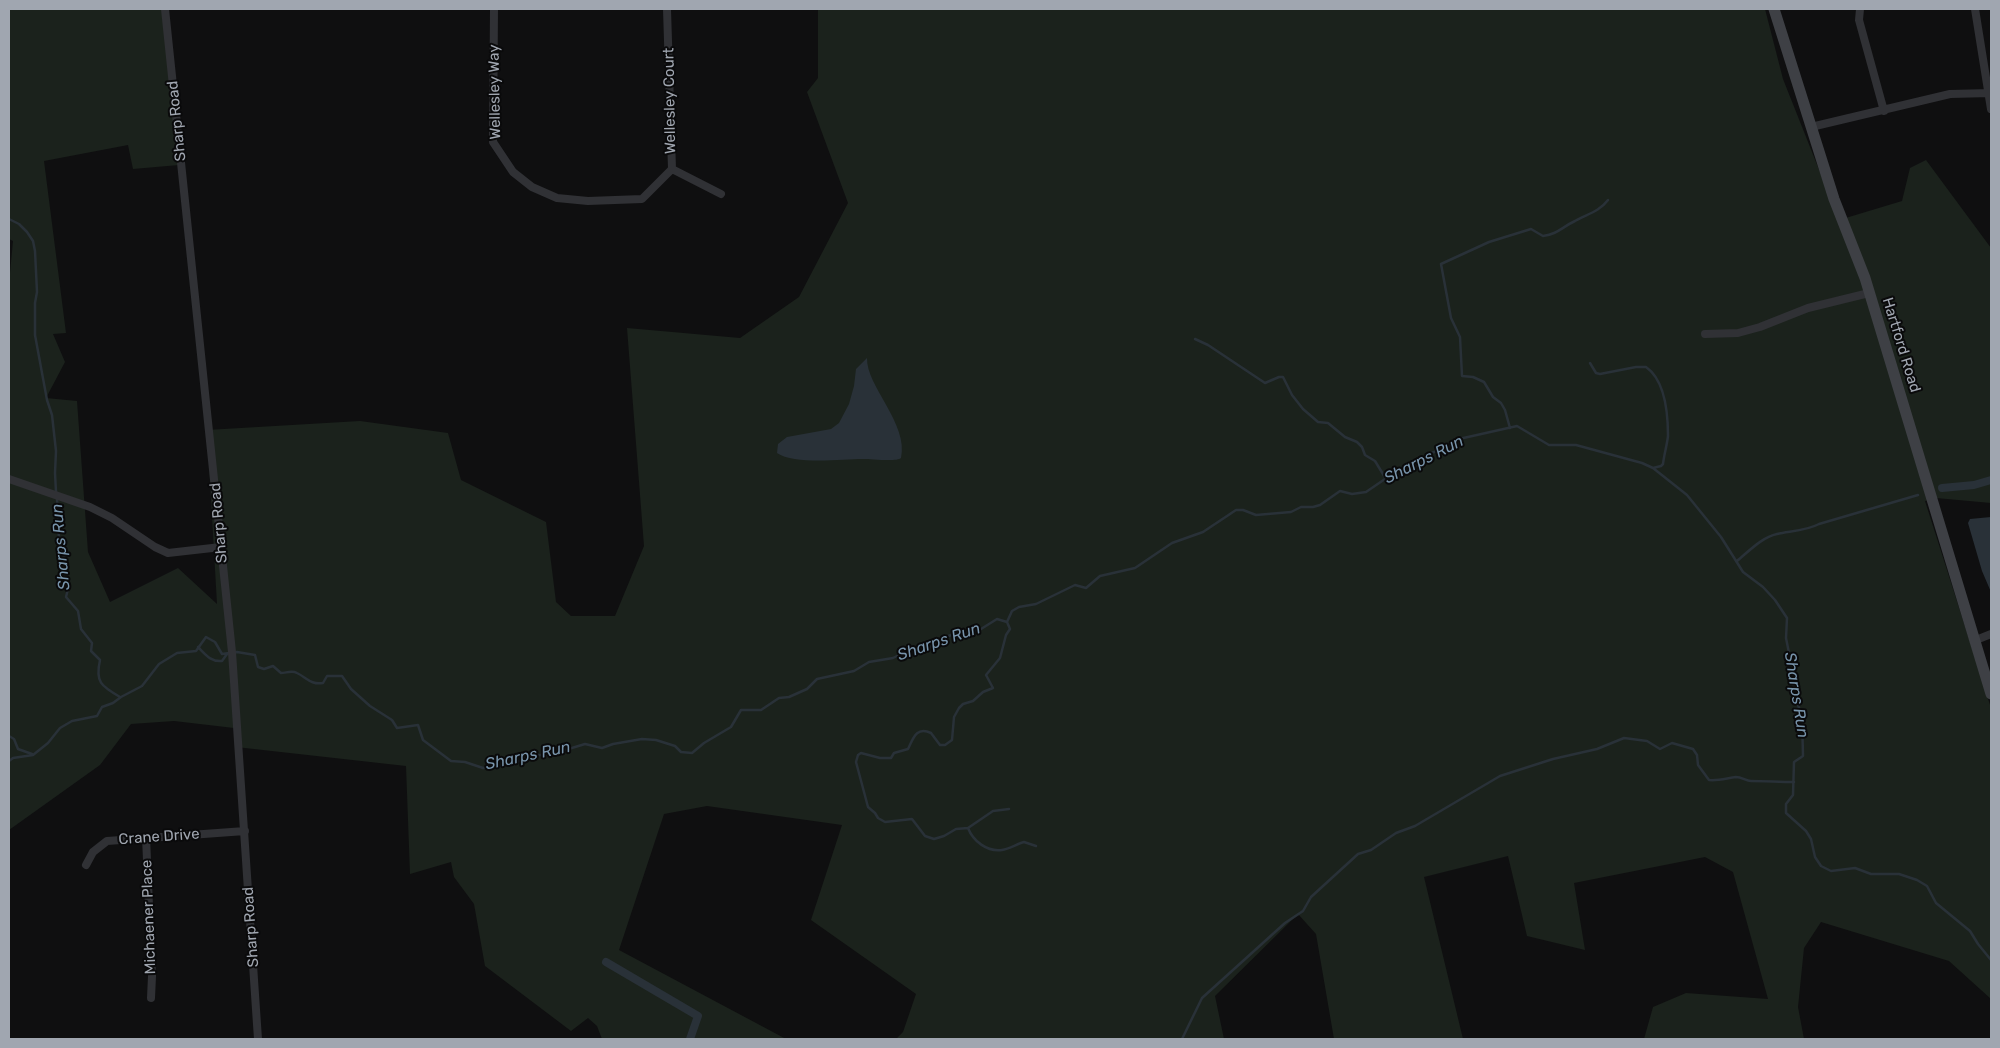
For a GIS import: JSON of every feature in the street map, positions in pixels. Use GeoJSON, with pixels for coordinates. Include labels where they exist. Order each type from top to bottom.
{"type":"FeatureCollection","features":[{"type":"Feature","properties":{"kind":"street","name":"Sharp Road"},"geometry":{"type":"LineString","coordinates":[[165,9],[234,673],[258,1039]]}},
{"type":"Feature","properties":{"kind":"street","name":"Wellesley Way"},"geometry":{"type":"LineString","coordinates":[[494,9],[493,142],[513,172],[532,186],[557,198],[588,201],[642,198],[672,169]]}},
{"type":"Feature","properties":{"kind":"street","name":"Wellesley Court"},"geometry":{"type":"LineString","coordinates":[[667,9],[672,169],[721,194]]}},
{"type":"Feature","properties":{"kind":"street","name":"Hartford Road"},"geometry":{"type":"LineString","coordinates":[[1774,9],[1834,199],[1869,293],[1991,694]]}},
{"type":"Feature","properties":{"kind":"street"},"geometry":{"type":"LineString","coordinates":[[1860,9],[1859,20],[1884,111]]}},
{"type":"Feature","properties":{"kind":"street"},"geometry":{"type":"LineString","coordinates":[[1975,9],[1990,93],[1991,109]]}},
{"type":"Feature","properties":{"kind":"street"},"geometry":{"type":"LineString","coordinates":[[1811,127],[1950,94],[1990,93]]}},
{"type":"Feature","properties":{"kind":"street"},"geometry":{"type":"LineString","coordinates":[[1705,334],[1738,333],[1760,327],[1808,308],[1869,293]]}},
{"type":"Feature","properties":{"kind":"street"},"geometry":{"type":"LineString","coordinates":[[9,479],[90,507],[112,518],[155,547],[168,553],[221,547]]}},
{"type":"Feature","properties":{"kind":"street"},"geometry":{"type":"LineString","coordinates":[[1976,640],[1991,634]]}},
{"type":"Feature","properties":{"kind":"street","name":"Crane Drive"},"geometry":{"type":"LineString","coordinates":[[86,865],[93,852],[107,840],[244,831]]}},
{"type":"Feature","properties":{"kind":"street","name":"Michaener Place"},"geometry":{"type":"LineString","coordinates":[[146,837],[152,976],[151,998]]}},
{"type":"Feature","properties":{"kind":"shaded area"},"geometry":{"type":"Polygon","coordinates":[[[9,9],[165,9],[179,165],[133,169],[128,145],[44,161],[66,333],[53,334],[65,362],[46,398],[77,401],[88,552],[110,602],[178,568],[217,604],[207,430],[360,421],[448,433],[461,480],[546,522],[556,602],[571,616],[615,616],[644,546],[627,328],[740,338],[799,297],[848,203],[807,92],[818,78],[818,9],[1765,9],[1783,79],[1839,220],[1902,201],[1910,168],[1926,160],[1991,248],[1991,503],[1936,498],[1925,501],[1991,708],[1991,999],[1949,961],[1821,922],[1804,948],[1798,1007],[1804,1039],[1644,1039],[1653,1007],[1686,993],[1768,999],[1733,872],[1705,857],[1574,883],[1585,950],[1527,936],[1508,856],[1424,877],[1463,1039],[1334,1039],[1316,934],[1298,914],[1215,996],[1224,1039],[896,1039],[903,1032],[916,994],[811,920],[842,825],[707,806],[664,814],[619,950],[786,1039],[602,1039],[597,1026],[588,1018],[571,1031],[485,966],[474,904],[454,877],[451,862],[410,874],[406,766],[236,747],[234,728],[174,721],[131,724],[100,765],[9,830],[9,283],[13,241],[9,239],[9,9]]]}},
{"type":"Feature","properties":{"kind":"shaded area"},"geometry":{"type":"Polygon","coordinates":[[[867,358],[873,381],[899,432],[902,445],[901,458],[889,460],[806,460],[785,457],[777,453],[778,444],[787,437],[831,429],[839,423],[849,404],[856,369],[867,358]]]}},
{"type":"Feature","properties":{"kind":"shaded area"},"geometry":{"type":"Polygon","coordinates":[[[1991,517],[1991,592],[1982,571],[1968,523],[1970,519],[1991,517]]]}},
{"type":"Feature","properties":{"kind":"waterway"},"geometry":{"type":"LineString","coordinates":[[1510,428],[1505,410],[1501,403],[1493,397],[1484,382],[1473,377],[1462,376],[1460,337],[1451,318],[1441,264],[1489,242],[1531,229],[1543,236],[1552,234],[1597,210],[1608,200]]}},
{"type":"Feature","properties":{"kind":"waterway","name":"Sharps Run"},"geometry":{"type":"LineString","coordinates":[[9,219],[19,224],[27,232],[33,241],[35,251],[37,292],[35,335],[47,400],[52,415],[56,451],[56,492]]}},
{"type":"Feature","properties":{"kind":"waterway"},"geometry":{"type":"LineString","coordinates":[[1195,339],[1208,345],[1265,383],[1283,377],[1292,395],[1303,409],[1318,422],[1328,423],[1345,437],[1357,442],[1362,447],[1365,455],[1375,461],[1386,479]]}},
{"type":"Feature","properties":{"kind":"waterway"},"geometry":{"type":"LineString","coordinates":[[1590,363],[1596,373],[1600,374],[1636,367],[1646,367],[1658,381],[1662,389],[1666,408],[1668,436],[1663,464],[1653,468]]}},
{"type":"Feature","properties":{"kind":"waterway","name":"Sharps Run"},"geometry":{"type":"LineString","coordinates":[[1007,622],[1012,611],[1019,607],[1036,604],[1075,585],[1086,588],[1100,576],[1135,568],[1172,543],[1203,532],[1236,510],[1243,510],[1256,515],[1291,512],[1301,507],[1320,505],[1340,491],[1352,494],[1366,492],[1385,479],[1404,474],[1424,460],[1429,454],[1450,446],[1459,439],[1517,426],[1549,445],[1576,445],[1642,463],[1653,468],[1687,495],[1721,537],[1743,572],[1763,587],[1775,600],[1787,618],[1786,638],[1794,678],[1793,690],[1802,717],[1803,756],[1794,762],[1793,795],[1786,804],[1786,813],[1806,831],[1811,839],[1815,857],[1821,866],[1831,871],[1855,868],[1871,874],[1899,874],[1917,880],[1927,886],[1936,903],[1970,931],[1991,960]]}},
{"type":"Feature","properties":{"kind":"waterway"},"geometry":{"type":"LineString","coordinates":[[1942,488],[1974,485],[1991,480]]}},
{"type":"Feature","properties":{"kind":"waterway"},"geometry":{"type":"LineString","coordinates":[[1737,561],[1756,545],[1771,536],[1809,528],[1918,495]]}},
{"type":"Feature","properties":{"kind":"waterway","name":"Sharps Run"},"geometry":{"type":"LineString","coordinates":[[57,498],[59,540],[64,556],[61,573],[68,589],[66,597],[78,611],[81,629],[92,643],[91,651],[100,660],[98,674],[101,683],[120,697]]}},
{"type":"Feature","properties":{"kind":"waterway","name":"Sharps Run"},"geometry":{"type":"LineString","coordinates":[[9,761],[13,758],[33,755],[48,743],[60,728],[72,721],[97,716],[102,707],[113,703],[142,686],[159,664],[177,653],[196,651],[206,637],[215,642],[222,654],[237,652],[255,655],[258,667],[264,669],[273,666],[281,673],[295,672],[312,682],[319,683],[323,683],[327,676],[342,676],[351,689],[370,706],[392,720],[397,728],[418,725],[423,740],[451,761],[465,762],[483,768],[517,762],[529,756],[552,754],[585,744],[602,748],[642,739],[656,740],[675,746],[681,752],[692,753],[704,743],[731,727],[741,710],[761,710],[779,698],[789,697],[807,689],[817,679],[854,671],[869,662],[893,658],[907,651],[926,649],[958,632],[966,633],[981,629],[997,619],[1007,622]]}},
{"type":"Feature","properties":{"kind":"waterway"},"geometry":{"type":"LineString","coordinates":[[1007,622],[1010,629],[1006,635],[1000,658],[986,675],[993,688],[983,692],[973,701],[963,704],[959,708],[954,717],[952,740],[945,745],[940,745],[931,733],[922,731],[918,732],[908,749],[894,753],[891,758],[880,758],[861,753],[858,755],[856,762],[868,807],[878,818],[885,822],[912,819],[925,836],[934,839],[956,829],[968,828],[993,811],[1009,809]]}},
{"type":"Feature","properties":{"kind":"waterway"},"geometry":{"type":"LineString","coordinates":[[198,647],[215,660],[222,661],[227,654]]}},
{"type":"Feature","properties":{"kind":"waterway"},"geometry":{"type":"LineString","coordinates":[[9,736],[14,739],[18,749],[32,754]]}},
{"type":"Feature","properties":{"kind":"waterway"},"geometry":{"type":"LineString","coordinates":[[1182,1039],[1202,998],[1285,923],[1303,911],[1311,897],[1358,854],[1371,850],[1396,833],[1415,826],[1500,776],[1553,759],[1597,749],[1624,738],[1647,741],[1660,749],[1672,743],[1693,749],[1697,755],[1698,765],[1709,780],[1736,777],[1751,781],[1794,782]]}},
{"type":"Feature","properties":{"kind":"waterway"},"geometry":{"type":"LineString","coordinates":[[968,828],[981,845],[991,849],[1005,849],[1024,842],[1036,846]]}},
{"type":"Feature","properties":{"kind":"waterway"},"geometry":{"type":"LineString","coordinates":[[606,962],[698,1016],[690,1039]]}}]}
